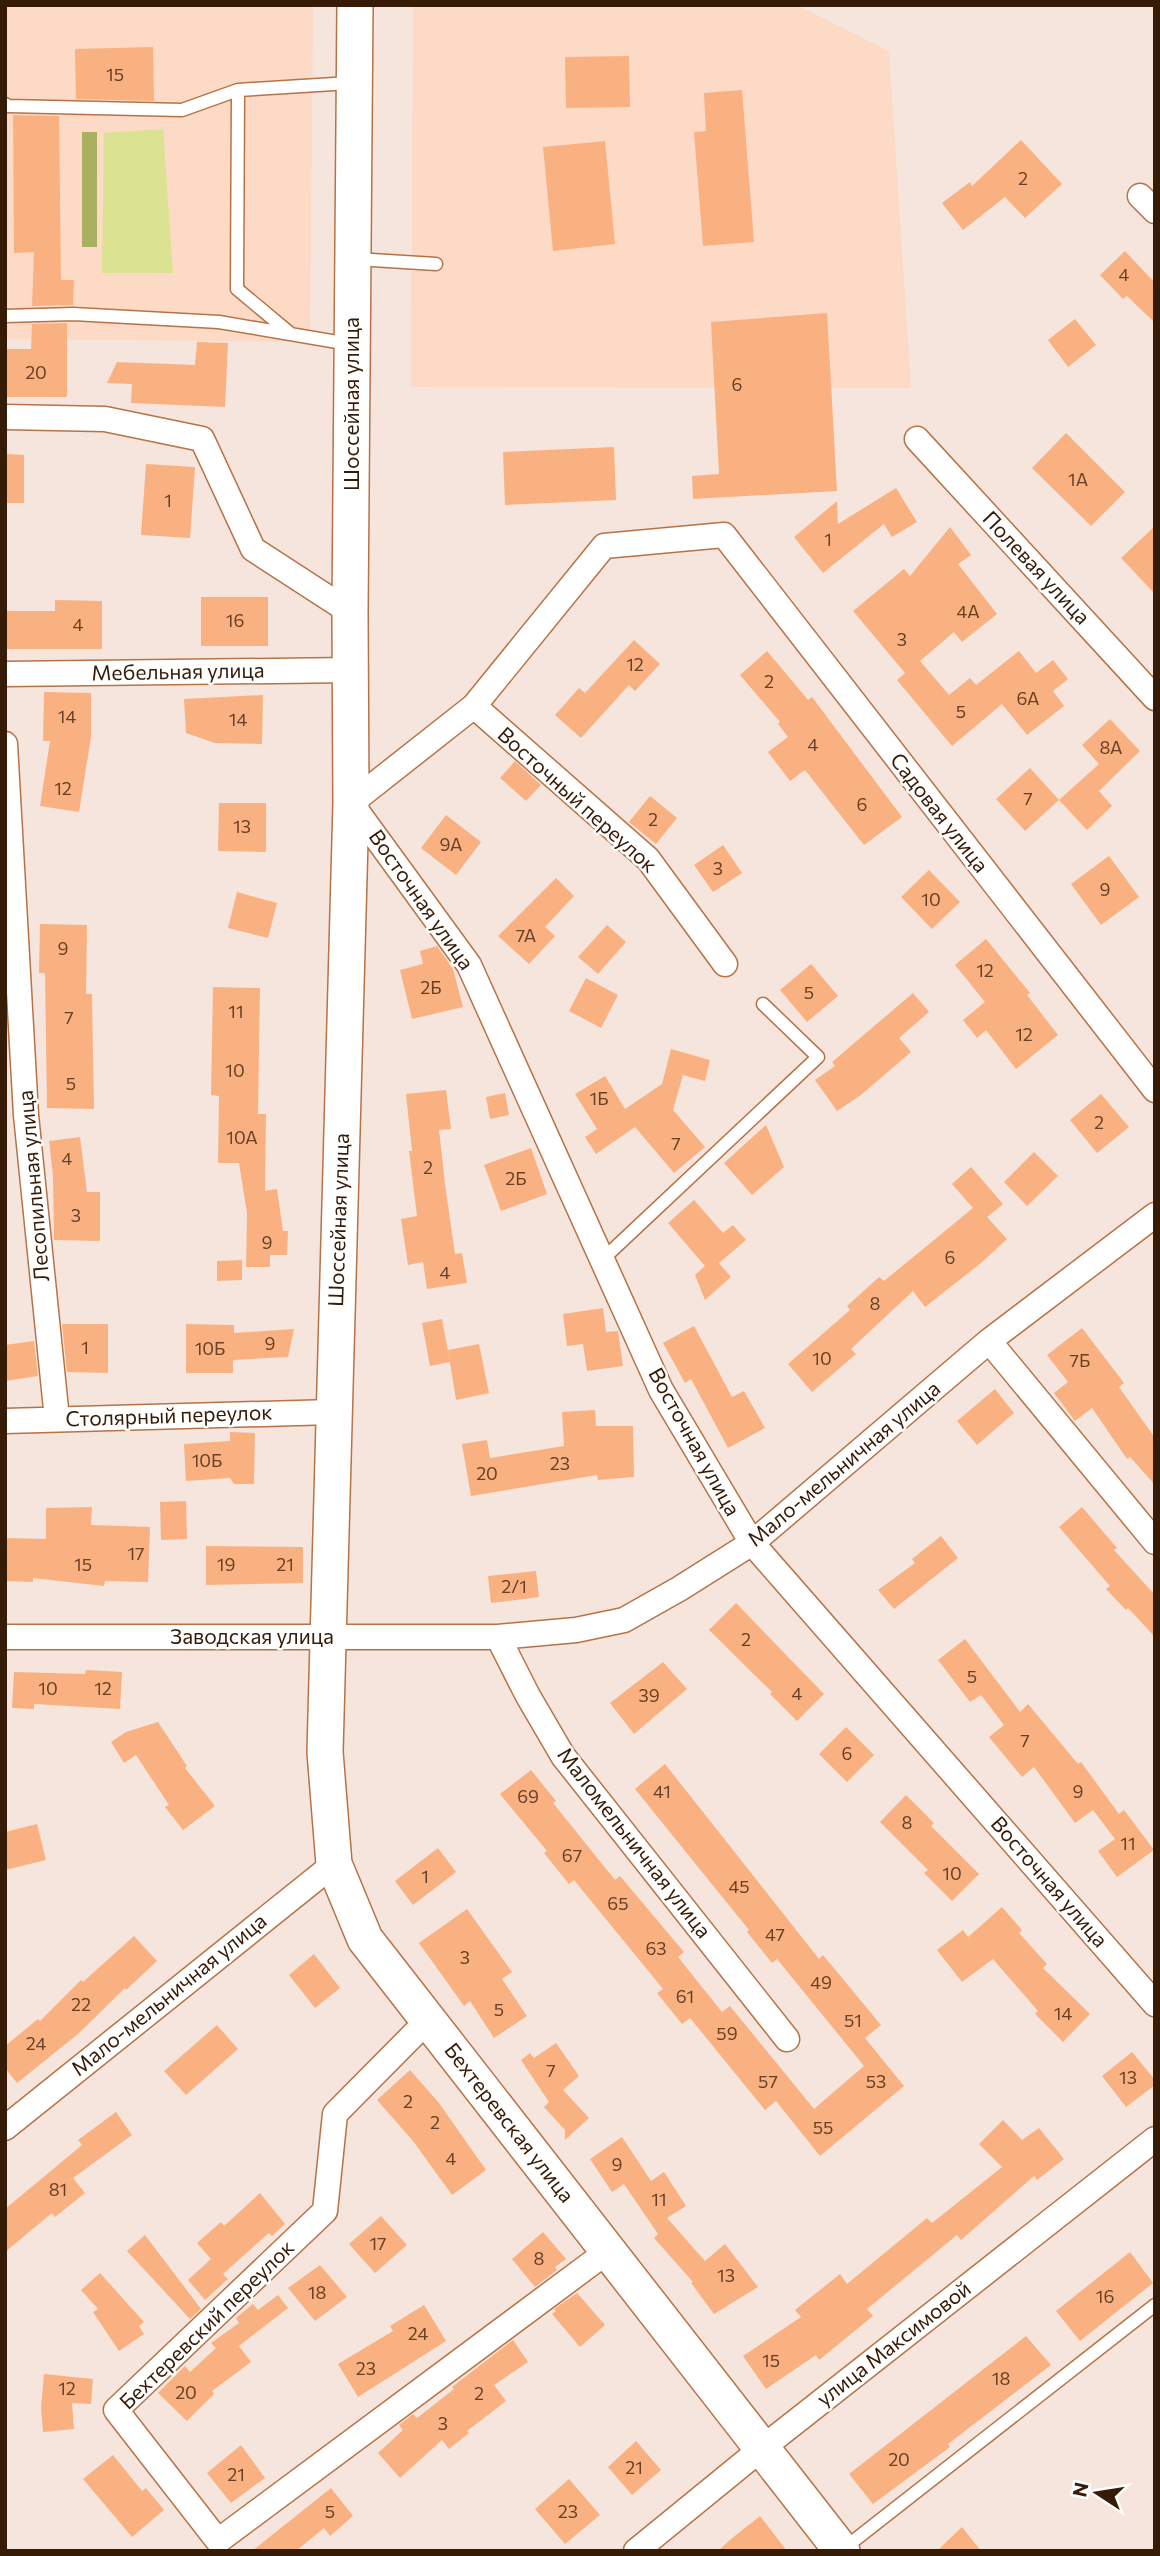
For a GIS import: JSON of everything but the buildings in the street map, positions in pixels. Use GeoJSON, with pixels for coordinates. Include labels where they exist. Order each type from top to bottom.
{"type":"FeatureCollection","features":[{"type":"Feature","properties":{"kind":"main road","name":"Шоссейная улица"},"geometry":{"type":"LineString","coordinates":[[328,1637],[351,803],[355,5]]}},
{"type":"Feature","properties":{"kind":"main road","name":"Бехтеревская улица"},"geometry":{"type":"LineString","coordinates":[[328,1637],[325,1752],[334,1864],[365,1938],[842,2550]]}},
{"type":"Feature","properties":{"kind":"street"},"geometry":{"type":"LineString","coordinates":[[5,417],[105,419],[202,439],[253,549],[350,612]]}},
{"type":"Feature","properties":{"kind":"street","name":"Полевая улица"},"geometry":{"type":"LineString","coordinates":[[917,439],[1155,698]]}},
{"type":"Feature","properties":{"kind":"street","name":"Садовая улица"},"geometry":{"type":"LineString","coordinates":[[474,706],[604,545],[723,535],[1155,1090]]}},
{"type":"Feature","properties":{"kind":"street","name":"Мебельная улица"},"geometry":{"type":"LineString","coordinates":[[5,674],[352,670]]}},
{"type":"Feature","properties":{"kind":"street"},"geometry":{"type":"LineString","coordinates":[[351,803],[474,706]]}},
{"type":"Feature","properties":{"kind":"street","name":"Восточный переулок"},"geometry":{"type":"LineString","coordinates":[[474,706],[648,859],[725,964]]}},
{"type":"Feature","properties":{"kind":"street","name":"Лесопильная улица"},"geometry":{"type":"LineString","coordinates":[[5,744],[26,1115],[57,1419]]}},
{"type":"Feature","properties":{"kind":"street","name":"Восточная улица"},"geometry":{"type":"LineString","coordinates":[[351,803],[469,965],[661,1390],[752,1543],[1155,2004]]}},
{"type":"Feature","properties":{"kind":"street","name":"Мало-мельничная улица"},"geometry":{"type":"LineString","coordinates":[[498,1637],[576,1630],[624,1620],[752,1543],[989,1341],[1155,1215]]}},
{"type":"Feature","properties":{"kind":"street"},"geometry":{"type":"LineString","coordinates":[[989,1341],[1155,1542]]}},
{"type":"Feature","properties":{"kind":"street","name":"Столярный переулок"},"geometry":{"type":"LineString","coordinates":[[5,1421],[333,1412]]}},
{"type":"Feature","properties":{"kind":"street","name":"Заводская улица"},"geometry":{"type":"LineString","coordinates":[[5,1637],[498,1637]]}},
{"type":"Feature","properties":{"kind":"street","name":"Маломельничная улица"},"geometry":{"type":"LineString","coordinates":[[498,1637],[563,1756],[787,2039]]}},
{"type":"Feature","properties":{"kind":"street","name":"Мало-мельничная улица"},"geometry":{"type":"LineString","coordinates":[[5,2128],[334,1864]]}},
{"type":"Feature","properties":{"kind":"street","name":"Бехтеревский переулок"},"geometry":{"type":"LineString","coordinates":[[429,2019],[335,2114],[325,2211],[116,2410],[218,2540],[608,2251]]}},
{"type":"Feature","properties":{"kind":"street","name":"улица Максимовой"},"geometry":{"type":"LineString","coordinates":[[636,2551],[761,2449],[1155,2139]]}},
{"type":"Feature","properties":{"kind":"lane"},"geometry":{"type":"LineString","coordinates":[[6,108],[182,110],[239,90],[354,83]]}},
{"type":"Feature","properties":{"kind":"lane"},"geometry":{"type":"LineString","coordinates":[[239,90],[237,289],[292,335]]}},
{"type":"Feature","properties":{"kind":"lane"},"geometry":{"type":"LineString","coordinates":[[353,259],[436,264]]}},
{"type":"Feature","properties":{"kind":"lane"},"geometry":{"type":"LineString","coordinates":[[5,316],[73,314],[219,322],[352,345]]}},
{"type":"Feature","properties":{"kind":"lane"},"geometry":{"type":"LineString","coordinates":[[603,1259],[818,1057],[763,1004]]}},
{"type":"Feature","properties":{"kind":"lane"},"geometry":{"type":"LineString","coordinates":[[842,2550],[1155,2305]]}},
{"type":"Feature","properties":{"kind":"shaded area"},"geometry":{"type":"Polygon","coordinates":[[[5,5],[313,5],[310,342],[5,339],[5,5]]]}},
{"type":"Feature","properties":{"kind":"shaded area"},"geometry":{"type":"Polygon","coordinates":[[[413,5],[796,5],[889,51],[911,388],[411,387],[413,5]]]}},
{"type":"Feature","properties":{"kind":"green space"},"geometry":{"type":"Polygon","coordinates":[[[163,129],[173,273],[102,273],[104,133],[163,129]]]}},
{"type":"Feature","properties":{"kind":"green space"},"geometry":{"type":"Polygon","coordinates":[[[82,132],[97,132],[97,247],[82,247],[82,132]]]}}]}
